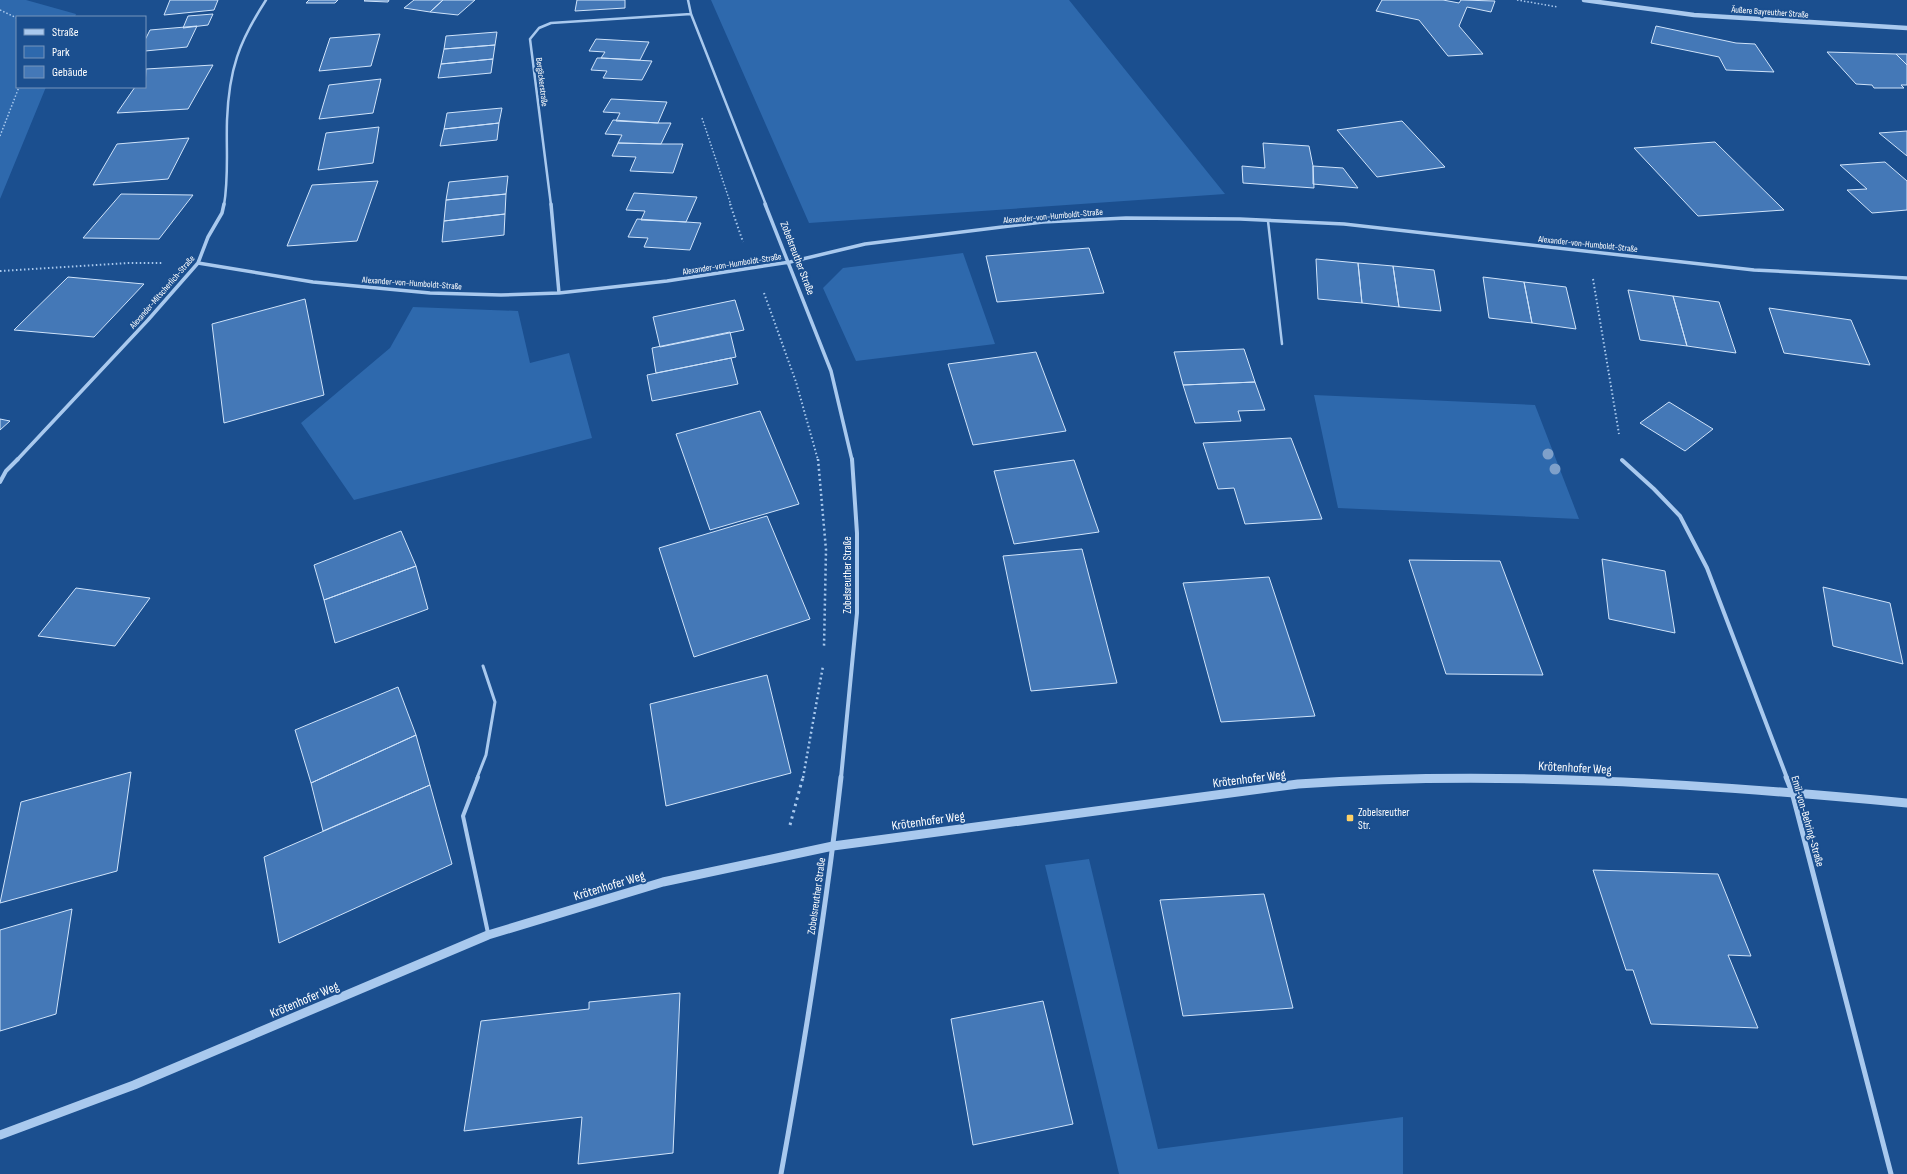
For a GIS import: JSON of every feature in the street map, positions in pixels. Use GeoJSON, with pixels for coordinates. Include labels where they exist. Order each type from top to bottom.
{"type":"FeatureCollection","features":[{"type":"Feature","properties":{"kind":"street","name":"Alexander-Mitscherlich-Straße"},"geometry":{"type":"LineString","coordinates":[[0,482],[6,471],[148,320],[198,263],[208,237],[222,212],[227,186],[227,120],[230,82],[239,48],[248,28],[266,0]]}},
{"type":"Feature","properties":{"kind":"street","name":"Zobelsreuther Straße"},"geometry":{"type":"LineString","coordinates":[[688,0],[691,14],[790,262],[831,371],[852,453],[857,533],[857,613],[833,846],[805,1040],[781,1174]]}},
{"type":"Feature","properties":{"kind":"street","name":"Äußere Bayreuther Straße"},"geometry":{"type":"LineString","coordinates":[[1584,0],[1694,14],[1907,28]]}},
{"type":"Feature","properties":{"kind":"street","name":"Bergäckerstraße"},"geometry":{"type":"LineString","coordinates":[[559,293],[553,219],[530,39],[539,28],[551,23],[691,14]]}},
{"type":"Feature","properties":{"kind":"street","name":"Alexander-von-Humboldt-Straße"},"geometry":{"type":"LineString","coordinates":[[198,263],[313,282],[430,293],[502,295],[559,293],[667,280],[790,262],[864,244],[1044,222],[1126,218],[1344,224],[1754,270],[1907,278]]}},
{"type":"Feature","properties":{"kind":"street","name":"Emil-von-Behring-Straße"},"geometry":{"type":"LineString","coordinates":[[1622,460],[1654,488],[1680,516],[1707,568],[1792,792],[1890,1174]]}},
{"type":"Feature","properties":{"kind":"street","name":"Krötenhofer Weg"},"geometry":{"type":"LineString","coordinates":[[0,1136],[134,1085],[488,935],[663,882],[833,846],[1212,795],[1342,781],[1545,778],[1792,792],[1907,803]]}},
{"type":"Feature","properties":{"kind":"lane"},"geometry":{"type":"LineString","coordinates":[[1268,221],[1282,344]]}},
{"type":"Feature","properties":{"kind":"lane"},"geometry":{"type":"LineString","coordinates":[[483,666],[495,702],[486,755],[462,816],[488,935]]}},
{"type":"Feature","properties":{"kind":"path"},"geometry":{"type":"LineString","coordinates":[[0,10],[16,18]]}},
{"type":"Feature","properties":{"kind":"path"},"geometry":{"type":"LineString","coordinates":[[0,136],[19,88]]}},
{"type":"Feature","properties":{"kind":"path"},"geometry":{"type":"LineString","coordinates":[[700,115],[741,238],[755,267],[769,310],[796,382],[820,464],[826,550],[824,648]]}},
{"type":"Feature","properties":{"kind":"path"},"geometry":{"type":"LineString","coordinates":[[1588,251],[1614,397],[1622,460]]}},
{"type":"Feature","properties":{"kind":"path"},"geometry":{"type":"LineString","coordinates":[[0,271],[128,262],[198,263]]}},
{"type":"Feature","properties":{"kind":"path"},"geometry":{"type":"LineString","coordinates":[[782,857],[804,773],[823,664]]}},
{"type":"Feature","properties":{"kind":"green space"},"geometry":{"type":"Polygon","coordinates":[[[0,0],[26,0],[76,14],[75,16],[16,16],[16,88],[46,88],[0,199],[0,0]]]}},
{"type":"Feature","properties":{"kind":"green space"},"geometry":{"type":"Polygon","coordinates":[[[711,0],[1069,0],[1225,194],[809,223],[711,0]]]}},
{"type":"Feature","properties":{"kind":"green space"},"geometry":{"type":"Polygon","coordinates":[[[963,253],[995,344],[856,361],[823,288],[843,268],[963,253]]]}},
{"type":"Feature","properties":{"kind":"green space"},"geometry":{"type":"Polygon","coordinates":[[[413,307],[518,311],[530,363],[569,353],[592,438],[354,500],[301,423],[390,348],[413,307]]]}},
{"type":"Feature","properties":{"kind":"green space"},"geometry":{"type":"Polygon","coordinates":[[[1314,395],[1535,405],[1579,519],[1338,508],[1314,395]]]}},
{"type":"Feature","properties":{"kind":"green space"},"geometry":{"type":"Polygon","coordinates":[[[1089,859],[1158,1149],[1403,1117],[1403,1174],[1119,1174],[1045,865],[1089,859]]]}},
{"type":"Feature","properties":{"kind":"building"},"geometry":{"type":"Polygon","coordinates":[[[170,0],[218,0],[214,10],[164,15],[170,0]]]}},
{"type":"Feature","properties":{"kind":"building"},"geometry":{"type":"Polygon","coordinates":[[[309,0],[338,0],[335,3],[306,3],[309,0]]]}},
{"type":"Feature","properties":{"kind":"building"},"geometry":{"type":"Polygon","coordinates":[[[389,0],[388,2],[364,1],[389,0]]]}},
{"type":"Feature","properties":{"kind":"building"},"geometry":{"type":"Polygon","coordinates":[[[414,0],[443,0],[430,12],[404,8],[414,0]]]}},
{"type":"Feature","properties":{"kind":"building"},"geometry":{"type":"Polygon","coordinates":[[[443,0],[475,0],[458,15],[430,12],[443,0]]]}},
{"type":"Feature","properties":{"kind":"building"},"geometry":{"type":"Polygon","coordinates":[[[577,0],[625,0],[625,8],[575,11],[577,0]]]}},
{"type":"Feature","properties":{"kind":"building"},"geometry":{"type":"Polygon","coordinates":[[[1382,0],[1443,0],[1459,3],[1461,0],[1495,1],[1491,12],[1467,7],[1459,26],[1483,54],[1448,56],[1419,20],[1376,11],[1382,0]]]}},
{"type":"Feature","properties":{"kind":"building"},"geometry":{"type":"Polygon","coordinates":[[[213,14],[208,25],[183,28],[188,16],[213,14]]]}},
{"type":"Feature","properties":{"kind":"building"},"geometry":{"type":"Polygon","coordinates":[[[197,26],[187,47],[146,51],[146,38],[150,30],[197,26]]]}},
{"type":"Feature","properties":{"kind":"building"},"geometry":{"type":"Polygon","coordinates":[[[1656,26],[1736,43],[1755,44],[1774,72],[1726,70],[1719,57],[1651,43],[1656,26]]]}},
{"type":"Feature","properties":{"kind":"building"},"geometry":{"type":"Polygon","coordinates":[[[497,32],[495,45],[444,49],[446,36],[497,32]]]}},
{"type":"Feature","properties":{"kind":"building"},"geometry":{"type":"Polygon","coordinates":[[[380,34],[371,66],[319,71],[330,38],[380,34]]]}},
{"type":"Feature","properties":{"kind":"building"},"geometry":{"type":"Polygon","coordinates":[[[596,39],[649,42],[640,60],[601,58],[605,52],[589,51],[596,39]]]}},
{"type":"Feature","properties":{"kind":"building"},"geometry":{"type":"Polygon","coordinates":[[[495,45],[493,59],[441,64],[444,49],[495,45]]]}},
{"type":"Feature","properties":{"kind":"building"},"geometry":{"type":"Polygon","coordinates":[[[1827,52],[1896,54],[1907,65],[1907,85],[1901,85],[1904,88],[1874,88],[1872,85],[1856,84],[1827,52]]]}},
{"type":"Feature","properties":{"kind":"building"},"geometry":{"type":"Polygon","coordinates":[[[1896,54],[1907,54],[1907,65],[1896,54]]]}},
{"type":"Feature","properties":{"kind":"building"},"geometry":{"type":"Polygon","coordinates":[[[597,58],[652,61],[642,80],[603,78],[607,71],[591,70],[597,58]]]}},
{"type":"Feature","properties":{"kind":"building"},"geometry":{"type":"Polygon","coordinates":[[[493,59],[491,73],[438,78],[441,64],[493,59]]]}},
{"type":"Feature","properties":{"kind":"building"},"geometry":{"type":"Polygon","coordinates":[[[213,65],[188,109],[117,113],[134,88],[146,88],[146,69],[213,65]]]}},
{"type":"Feature","properties":{"kind":"building"},"geometry":{"type":"Polygon","coordinates":[[[381,79],[373,113],[319,119],[329,85],[381,79]]]}},
{"type":"Feature","properties":{"kind":"building"},"geometry":{"type":"Polygon","coordinates":[[[611,99],[667,102],[658,123],[616,121],[620,113],[603,112],[611,99]]]}},
{"type":"Feature","properties":{"kind":"building"},"geometry":{"type":"Polygon","coordinates":[[[502,108],[499,123],[444,129],[447,113],[502,108]]]}},
{"type":"Feature","properties":{"kind":"building"},"geometry":{"type":"Polygon","coordinates":[[[613,120],[671,123],[661,144],[618,143],[622,135],[605,134],[613,120]]]}},
{"type":"Feature","properties":{"kind":"building"},"geometry":{"type":"Polygon","coordinates":[[[1402,121],[1445,167],[1377,177],[1337,130],[1402,121]]]}},
{"type":"Feature","properties":{"kind":"building"},"geometry":{"type":"Polygon","coordinates":[[[499,123],[497,140],[440,146],[444,129],[499,123]]]}},
{"type":"Feature","properties":{"kind":"building"},"geometry":{"type":"Polygon","coordinates":[[[379,127],[373,163],[318,170],[326,133],[379,127]]]}},
{"type":"Feature","properties":{"kind":"building"},"geometry":{"type":"Polygon","coordinates":[[[1907,131],[1907,156],[1879,133],[1907,131]]]}},
{"type":"Feature","properties":{"kind":"building"},"geometry":{"type":"Polygon","coordinates":[[[189,138],[168,179],[93,185],[117,144],[189,138]]]}},
{"type":"Feature","properties":{"kind":"building"},"geometry":{"type":"Polygon","coordinates":[[[1715,142],[1784,210],[1698,216],[1634,148],[1715,142]]]}},
{"type":"Feature","properties":{"kind":"building"},"geometry":{"type":"Polygon","coordinates":[[[618,143],[683,144],[673,173],[630,171],[636,157],[612,156],[618,143]]]}},
{"type":"Feature","properties":{"kind":"building"},"geometry":{"type":"Polygon","coordinates":[[[1263,143],[1309,146],[1313,166],[1314,188],[1243,183],[1242,166],[1265,168],[1263,143]]]}},
{"type":"Feature","properties":{"kind":"building"},"geometry":{"type":"Polygon","coordinates":[[[1885,162],[1907,181],[1907,210],[1872,213],[1847,190],[1867,189],[1840,165],[1885,162]]]}},
{"type":"Feature","properties":{"kind":"building"},"geometry":{"type":"Polygon","coordinates":[[[1313,166],[1343,168],[1358,188],[1313,184],[1313,166]]]}},
{"type":"Feature","properties":{"kind":"building"},"geometry":{"type":"Polygon","coordinates":[[[508,176],[506,194],[446,200],[449,182],[508,176]]]}},
{"type":"Feature","properties":{"kind":"building"},"geometry":{"type":"Polygon","coordinates":[[[378,181],[357,241],[287,246],[312,185],[378,181]]]}},
{"type":"Feature","properties":{"kind":"building"},"geometry":{"type":"Polygon","coordinates":[[[634,193],[697,197],[686,222],[641,220],[645,211],[626,210],[634,193]]]}},
{"type":"Feature","properties":{"kind":"building"},"geometry":{"type":"Polygon","coordinates":[[[121,194],[193,195],[159,239],[83,238],[121,194]]]}},
{"type":"Feature","properties":{"kind":"building"},"geometry":{"type":"Polygon","coordinates":[[[506,194],[505,214],[444,221],[446,200],[506,194]]]}},
{"type":"Feature","properties":{"kind":"building"},"geometry":{"type":"Polygon","coordinates":[[[505,214],[504,235],[442,242],[444,221],[505,214]]]}},
{"type":"Feature","properties":{"kind":"building"},"geometry":{"type":"Polygon","coordinates":[[[637,219],[701,223],[690,250],[644,247],[648,238],[628,237],[637,219]]]}},
{"type":"Feature","properties":{"kind":"building"},"geometry":{"type":"Polygon","coordinates":[[[1089,248],[1104,293],[997,302],[986,256],[1089,248]]]}},
{"type":"Feature","properties":{"kind":"building"},"geometry":{"type":"Polygon","coordinates":[[[1316,259],[1358,263],[1362,303],[1318,299],[1316,259]]]}},
{"type":"Feature","properties":{"kind":"building"},"geometry":{"type":"Polygon","coordinates":[[[1358,263],[1393,266],[1399,307],[1362,303],[1358,263]]]}},
{"type":"Feature","properties":{"kind":"building"},"geometry":{"type":"Polygon","coordinates":[[[1393,266],[1434,270],[1441,311],[1399,307],[1393,266]]]}},
{"type":"Feature","properties":{"kind":"building"},"geometry":{"type":"Polygon","coordinates":[[[68,277],[144,284],[94,337],[14,330],[68,277]]]}},
{"type":"Feature","properties":{"kind":"building"},"geometry":{"type":"Polygon","coordinates":[[[1483,277],[1524,282],[1532,323],[1489,318],[1483,277]]]}},
{"type":"Feature","properties":{"kind":"building"},"geometry":{"type":"Polygon","coordinates":[[[1524,282],[1566,287],[1576,329],[1532,323],[1524,282]]]}},
{"type":"Feature","properties":{"kind":"building"},"geometry":{"type":"Polygon","coordinates":[[[1628,290],[1673,296],[1687,346],[1640,340],[1628,290]]]}},
{"type":"Feature","properties":{"kind":"building"},"geometry":{"type":"Polygon","coordinates":[[[1673,296],[1719,302],[1736,353],[1687,346],[1673,296]]]}},
{"type":"Feature","properties":{"kind":"building"},"geometry":{"type":"Polygon","coordinates":[[[305,299],[324,395],[224,423],[212,324],[305,299]]]}},
{"type":"Feature","properties":{"kind":"building"},"geometry":{"type":"Polygon","coordinates":[[[735,300],[744,330],[660,347],[653,317],[735,300]]]}},
{"type":"Feature","properties":{"kind":"building"},"geometry":{"type":"Polygon","coordinates":[[[1769,308],[1851,320],[1870,365],[1784,353],[1769,308]]]}},
{"type":"Feature","properties":{"kind":"building"},"geometry":{"type":"Polygon","coordinates":[[[730,332],[736,357],[656,373],[652,348],[730,332]]]}},
{"type":"Feature","properties":{"kind":"building"},"geometry":{"type":"Polygon","coordinates":[[[1244,349],[1255,382],[1183,385],[1174,352],[1244,349]]]}},
{"type":"Feature","properties":{"kind":"building"},"geometry":{"type":"Polygon","coordinates":[[[1036,352],[1066,431],[973,445],[948,364],[1036,352]]]}},
{"type":"Feature","properties":{"kind":"building"},"geometry":{"type":"Polygon","coordinates":[[[731,358],[738,384],[652,401],[647,375],[731,358]]]}},
{"type":"Feature","properties":{"kind":"building"},"geometry":{"type":"Polygon","coordinates":[[[1255,382],[1265,410],[1238,411],[1241,421],[1195,423],[1183,385],[1255,382]]]}},
{"type":"Feature","properties":{"kind":"building"},"geometry":{"type":"Polygon","coordinates":[[[1669,402],[1713,429],[1685,451],[1640,423],[1669,402]]]}},
{"type":"Feature","properties":{"kind":"building"},"geometry":{"type":"Polygon","coordinates":[[[760,411],[799,504],[710,530],[676,434],[760,411]]]}},
{"type":"Feature","properties":{"kind":"building"},"geometry":{"type":"Polygon","coordinates":[[[0,419],[10,421],[0,430],[0,419]]]}},
{"type":"Feature","properties":{"kind":"building"},"geometry":{"type":"Polygon","coordinates":[[[1291,438],[1322,519],[1245,524],[1234,488],[1218,489],[1203,443],[1291,438]]]}},
{"type":"Feature","properties":{"kind":"building"},"geometry":{"type":"Polygon","coordinates":[[[1074,460],[1099,532],[1014,544],[994,471],[1074,460]]]}},
{"type":"Feature","properties":{"kind":"building"},"geometry":{"type":"Polygon","coordinates":[[[767,516],[810,619],[694,657],[659,548],[767,516]]]}},
{"type":"Feature","properties":{"kind":"building"},"geometry":{"type":"Polygon","coordinates":[[[401,531],[416,566],[324,600],[314,565],[401,531]]]}},
{"type":"Feature","properties":{"kind":"building"},"geometry":{"type":"Polygon","coordinates":[[[1082,549],[1117,683],[1031,691],[1003,556],[1082,549]]]}},
{"type":"Feature","properties":{"kind":"building"},"geometry":{"type":"Polygon","coordinates":[[[1602,559],[1665,571],[1675,633],[1609,619],[1602,559]]]}},
{"type":"Feature","properties":{"kind":"building"},"geometry":{"type":"Polygon","coordinates":[[[1409,560],[1500,561],[1543,675],[1446,674],[1409,560]]]}},
{"type":"Feature","properties":{"kind":"building"},"geometry":{"type":"Polygon","coordinates":[[[416,566],[428,609],[335,643],[324,600],[416,566]]]}},
{"type":"Feature","properties":{"kind":"building"},"geometry":{"type":"Polygon","coordinates":[[[1269,577],[1315,716],[1221,722],[1183,583],[1269,577]]]}},
{"type":"Feature","properties":{"kind":"building"},"geometry":{"type":"Polygon","coordinates":[[[1823,587],[1890,603],[1903,664],[1833,646],[1823,587]]]}},
{"type":"Feature","properties":{"kind":"building"},"geometry":{"type":"Polygon","coordinates":[[[76,588],[150,598],[115,646],[38,636],[76,588]]]}},
{"type":"Feature","properties":{"kind":"building"},"geometry":{"type":"Polygon","coordinates":[[[767,675],[791,773],[666,806],[650,704],[767,675]]]}},
{"type":"Feature","properties":{"kind":"building"},"geometry":{"type":"Polygon","coordinates":[[[398,687],[416,735],[311,783],[295,730],[398,687]]]}},
{"type":"Feature","properties":{"kind":"building"},"geometry":{"type":"Polygon","coordinates":[[[416,735],[430,785],[323,831],[311,783],[416,735]]]}},
{"type":"Feature","properties":{"kind":"building"},"geometry":{"type":"Polygon","coordinates":[[[131,772],[117,871],[0,903],[21,802],[131,772]]]}},
{"type":"Feature","properties":{"kind":"building"},"geometry":{"type":"Polygon","coordinates":[[[430,785],[452,864],[279,943],[264,857],[430,785]]]}},
{"type":"Feature","properties":{"kind":"building"},"geometry":{"type":"Polygon","coordinates":[[[1593,870],[1718,874],[1751,956],[1728,955],[1758,1028],[1651,1024],[1633,970],[1626,970],[1593,870]]]}},
{"type":"Feature","properties":{"kind":"building"},"geometry":{"type":"Polygon","coordinates":[[[1264,894],[1293,1008],[1183,1016],[1160,900],[1264,894]]]}},
{"type":"Feature","properties":{"kind":"building"},"geometry":{"type":"Polygon","coordinates":[[[72,909],[56,1014],[0,1031],[0,930],[72,909]]]}},
{"type":"Feature","properties":{"kind":"building"},"geometry":{"type":"Polygon","coordinates":[[[680,993],[673,1153],[578,1164],[582,1117],[464,1131],[481,1021],[589,1009],[589,1002],[680,993]]]}},
{"type":"Feature","properties":{"kind":"building"},"geometry":{"type":"Polygon","coordinates":[[[1043,1001],[1073,1124],[973,1145],[951,1019],[1043,1001]]]}},
{"type":"Feature","properties":{"kind":"place","name":"Zobelsreuther Str."},"geometry":{"type":"Point","coordinates":[1350,818]}}]}
